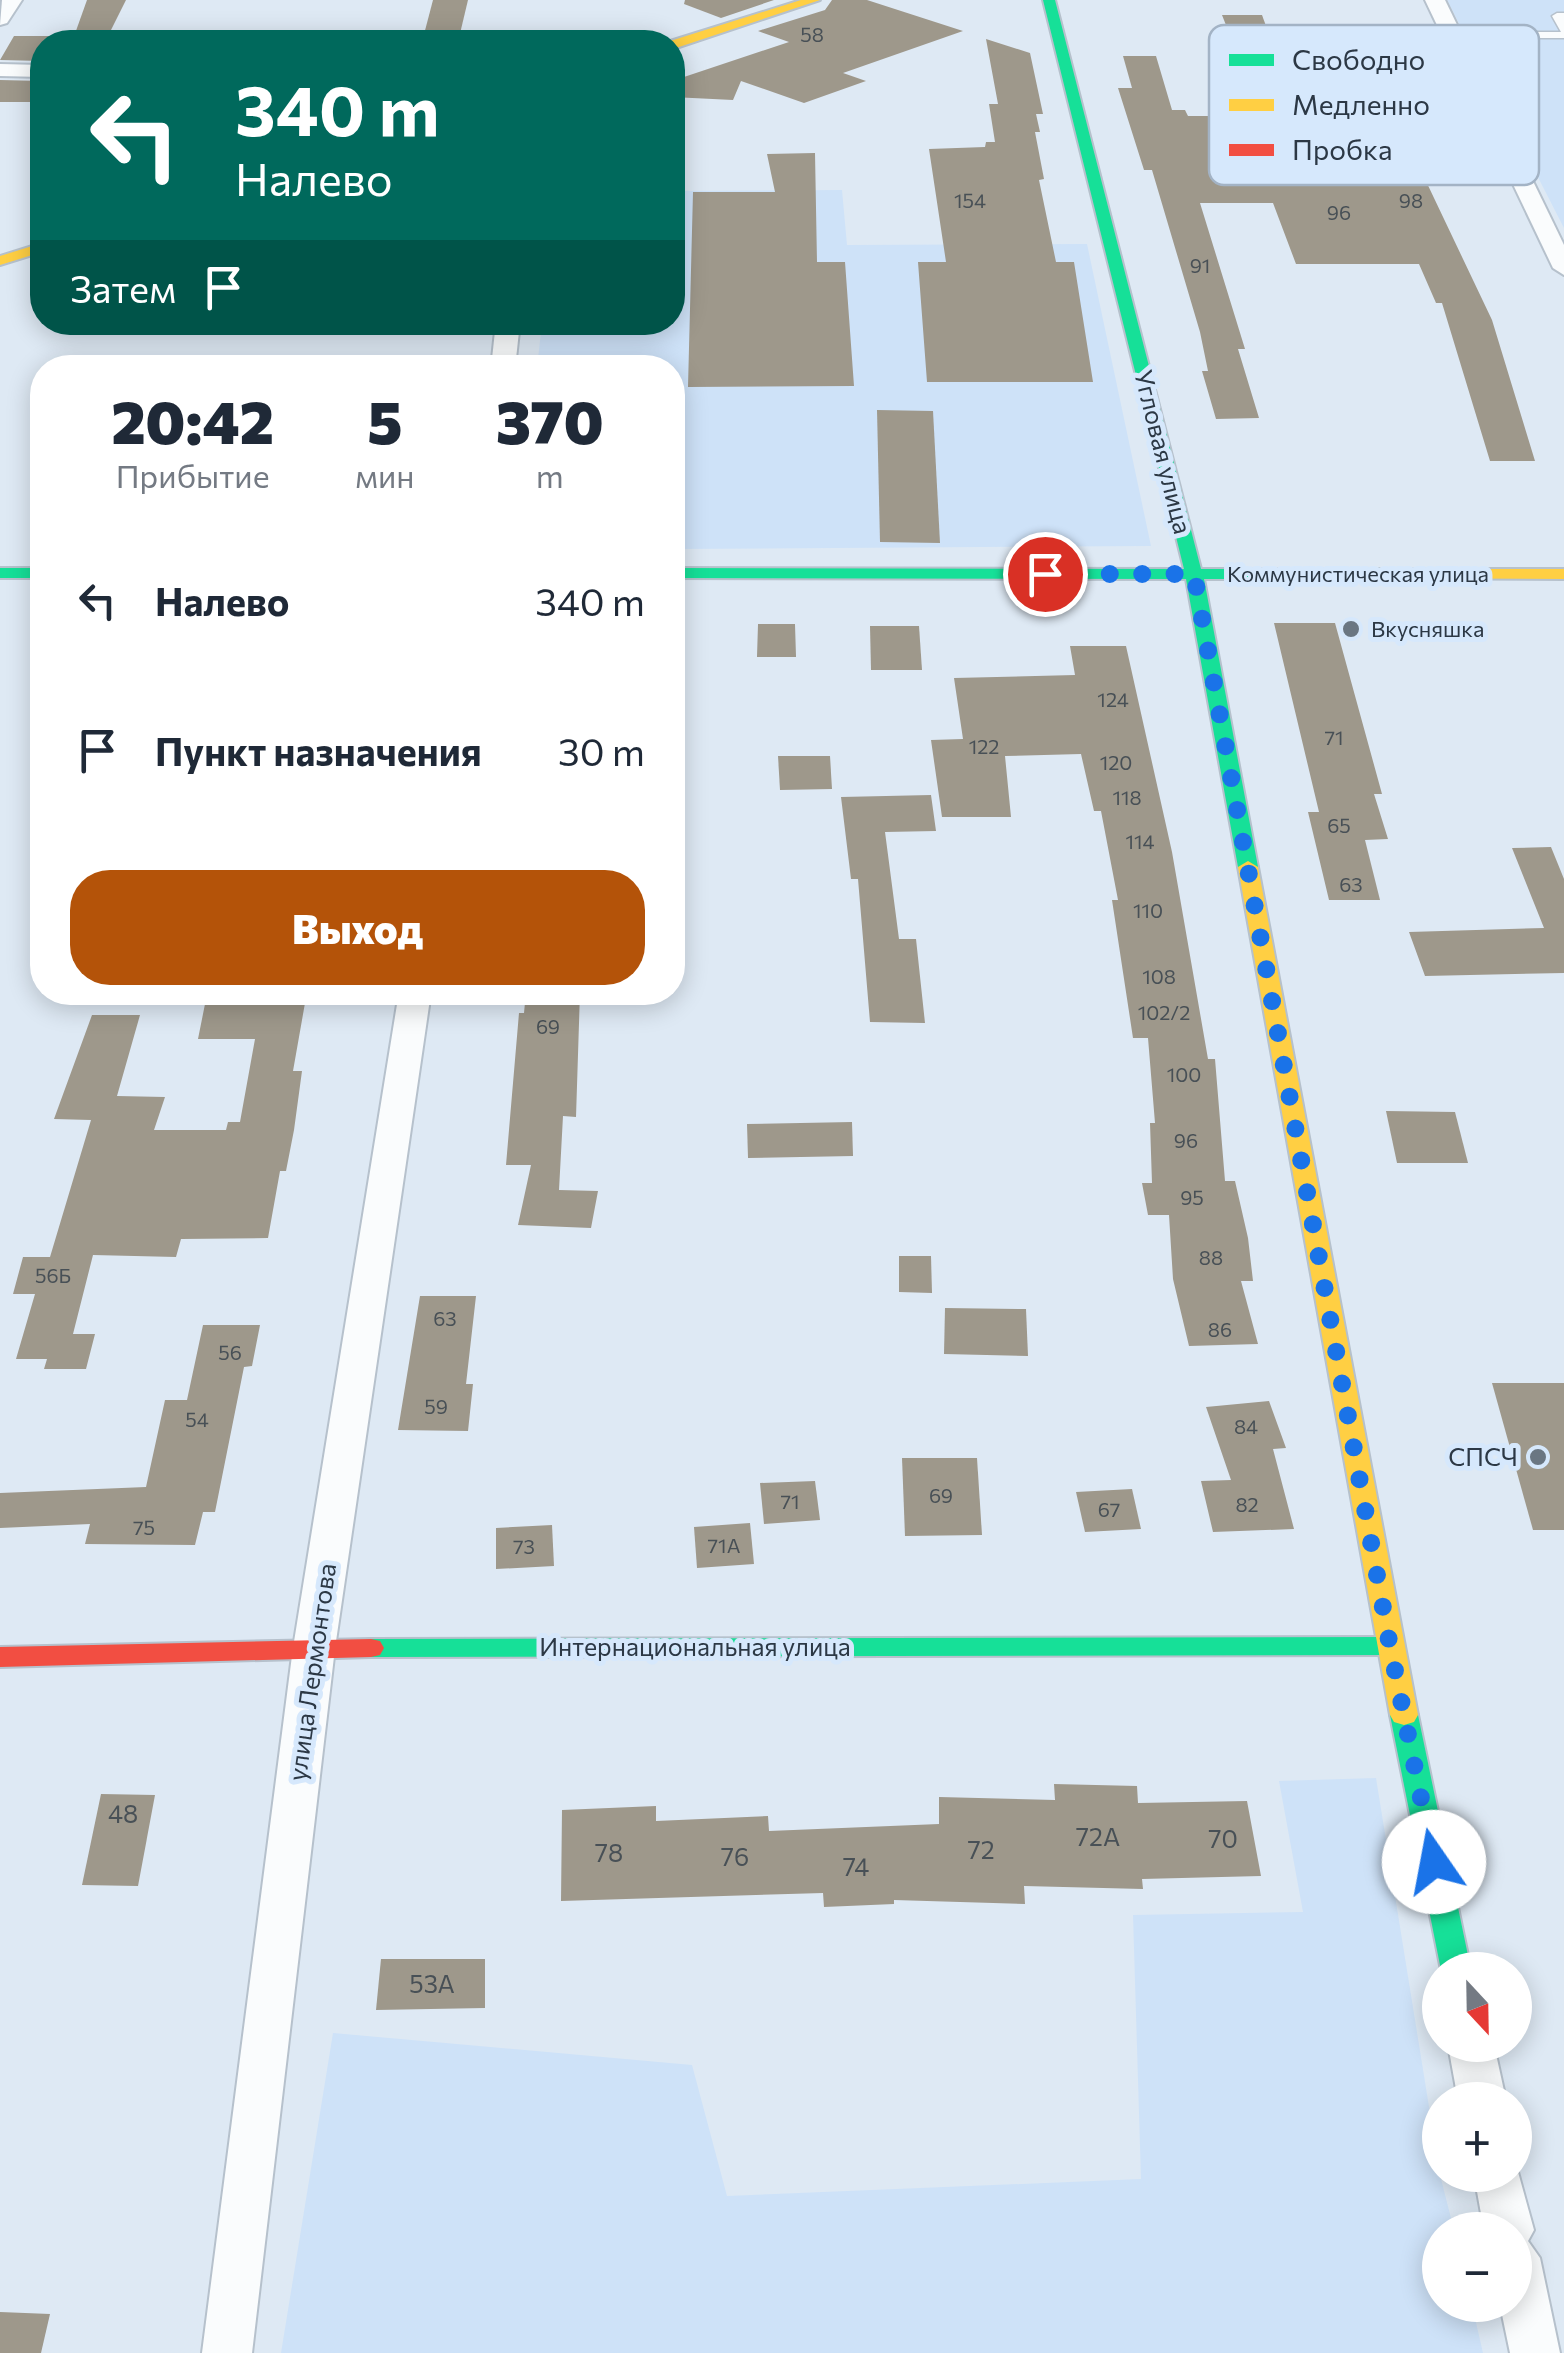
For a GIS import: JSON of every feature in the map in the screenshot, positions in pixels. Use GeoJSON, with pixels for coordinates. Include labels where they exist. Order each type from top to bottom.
{"type":"FeatureCollection","features":[{"type":"Feature","properties":{"kind":"street"},"geometry":{"type":"LineString","coordinates":[[0,19],[12,0]]}},
{"type":"Feature","properties":{"kind":"street"},"geometry":{"type":"LineString","coordinates":[[685,41],[814,0]]}},
{"type":"Feature","properties":{"kind":"street","name":"Угловая улица"},"geometry":{"type":"LineString","coordinates":[[1049,0],[1194,574],[1390,1646],[1452,1952]]}},
{"type":"Feature","properties":{"kind":"street"},"geometry":{"type":"LineString","coordinates":[[1435,0],[1447,25]]}},
{"type":"Feature","properties":{"kind":"street"},"geometry":{"type":"LineString","coordinates":[[0,70],[30,71]]}},
{"type":"Feature","properties":{"kind":"street"},"geometry":{"type":"LineString","coordinates":[[1524,185],[1564,268]]}},
{"type":"Feature","properties":{"kind":"street"},"geometry":{"type":"LineString","coordinates":[[0,261],[30,251]]}},
{"type":"Feature","properties":{"kind":"street"},"geometry":{"type":"LineString","coordinates":[[0,573],[30,573]]}},
{"type":"Feature","properties":{"kind":"street","name":"Коммунистическая улица"},"geometry":{"type":"LineString","coordinates":[[685,574],[1564,574]]}},
{"type":"Feature","properties":{"kind":"street","name":"улица Лермонтова"},"geometry":{"type":"LineString","coordinates":[[227,2353],[314,1648],[413,1005]]}},
{"type":"Feature","properties":{"kind":"street","name":"Интернациональная улица"},"geometry":{"type":"LineString","coordinates":[[0,1657],[314,1648],[1390,1646]]}},
{"type":"Feature","properties":{"kind":"street"},"geometry":{"type":"LineString","coordinates":[[1528,2322],[1534,2353]]}},
{"type":"Feature","properties":{"kind":"lane"},"geometry":{"type":"LineString","coordinates":[[1539,33],[1564,33],[1558,16],[1564,16]]}},
{"type":"Feature","properties":{"kind":"shaded area"},"geometry":{"type":"Polygon","coordinates":[[[1447,0],[1564,0],[1564,228],[1539,179],[1539,25],[1460,25],[1447,0]]]}},
{"type":"Feature","properties":{"kind":"shaded area"},"geometry":{"type":"Polygon","coordinates":[[[842,190],[847,245],[1087,244],[1151,546],[685,549],[685,355],[538,355],[541,335],[685,335],[685,191],[842,190]]]}},
{"type":"Feature","properties":{"kind":"shaded area"},"geometry":{"type":"Polygon","coordinates":[[[1376,1778],[1425,2082],[1422,2082],[1422,2192],[1444,2192],[1449,2212],[1422,2212],[1422,2322],[1476,2322],[1483,2353],[281,2353],[333,2033],[692,2065],[727,2196],[1141,2179],[1133,1915],[1303,1912],[1279,1781],[1376,1778]]]}},
{"type":"Feature","properties":{"kind":"building"},"geometry":{"type":"Polygon","coordinates":[[[87,0],[126,0],[111,30],[76,30],[87,0]]]}},
{"type":"Feature","properties":{"kind":"building"},"geometry":{"type":"Polygon","coordinates":[[[433,0],[468,0],[461,30],[425,30],[433,0]]]}},
{"type":"Feature","properties":{"kind":"building"},"geometry":{"type":"Polygon","coordinates":[[[685,0],[774,0],[721,18],[684,4],[685,0]]]}},
{"type":"Feature","properties":{"kind":"building"},"geometry":{"type":"Polygon","coordinates":[[[832,0],[867,0],[963,31],[843,73],[866,81],[804,103],[741,81],[733,100],[685,98],[685,77],[789,42],[758,31],[825,10],[832,0]]]}},
{"type":"Feature","properties":{"kind":"building"},"geometry":{"type":"Polygon","coordinates":[[[1222,15],[1262,15],[1266,25],[1226,25],[1222,15]]]}},
{"type":"Feature","properties":{"kind":"building"},"geometry":{"type":"Polygon","coordinates":[[[14,36],[30,36],[30,61],[0,60],[14,36]]]}},
{"type":"Feature","properties":{"kind":"building"},"geometry":{"type":"Polygon","coordinates":[[[986,39],[1030,53],[1043,114],[1036,114],[1040,132],[1035,132],[1044,179],[1039,180],[1056,262],[1074,262],[1093,382],[927,382],[918,262],[946,262],[929,149],[985,147],[986,142],[995,142],[989,104],[998,104],[986,39]]]}},
{"type":"Feature","properties":{"kind":"building"},"geometry":{"type":"Polygon","coordinates":[[[1123,56],[1156,56],[1172,110],[1185,110],[1188,116],[1209,116],[1209,185],[1428,185],[1492,320],[1535,461],[1490,461],[1442,303],[1436,303],[1419,264],[1296,264],[1273,203],[1200,203],[1245,349],[1238,349],[1259,418],[1216,419],[1202,371],[1208,371],[1200,332],[1152,170],[1144,170],[1118,88],[1132,88],[1123,56]]]}},
{"type":"Feature","properties":{"kind":"building"},"geometry":{"type":"Polygon","coordinates":[[[0,80],[30,81],[30,102],[0,102],[0,80]]]}},
{"type":"Feature","properties":{"kind":"building"},"geometry":{"type":"Polygon","coordinates":[[[815,153],[817,262],[845,262],[854,386],[688,387],[693,192],[775,192],[767,154],[815,153]]]}},
{"type":"Feature","properties":{"kind":"building"},"geometry":{"type":"Polygon","coordinates":[[[877,410],[933,411],[940,543],[880,542],[877,410]]]}},
{"type":"Feature","properties":{"kind":"building"},"geometry":{"type":"Polygon","coordinates":[[[1274,623],[1335,623],[1382,794],[1374,794],[1388,839],[1365,840],[1380,900],[1329,900],[1308,812],[1319,812],[1274,623]]]}},
{"type":"Feature","properties":{"kind":"building"},"geometry":{"type":"Polygon","coordinates":[[[758,624],[795,624],[796,657],[757,657],[758,624]]]}},
{"type":"Feature","properties":{"kind":"building"},"geometry":{"type":"Polygon","coordinates":[[[870,626],[919,626],[922,670],[871,670],[870,626]]]}},
{"type":"Feature","properties":{"kind":"building"},"geometry":{"type":"Polygon","coordinates":[[[1070,646],[1126,646],[1172,852],[1208,1059],[1215,1059],[1225,1181],[1235,1181],[1248,1238],[1253,1281],[1241,1281],[1258,1344],[1189,1346],[1173,1279],[1169,1215],[1148,1215],[1142,1183],[1152,1183],[1150,1123],[1155,1123],[1148,1038],[1133,1038],[1112,900],[1118,900],[1101,811],[1094,811],[1081,754],[1005,756],[1011,817],[942,817],[931,740],[963,739],[954,678],[1075,675],[1070,646]]]}},
{"type":"Feature","properties":{"kind":"building"},"geometry":{"type":"Polygon","coordinates":[[[778,756],[830,756],[832,789],[780,790],[778,756]]]}},
{"type":"Feature","properties":{"kind":"building"},"geometry":{"type":"Polygon","coordinates":[[[931,795],[936,831],[885,832],[899,939],[916,939],[925,1023],[870,1022],[858,879],[851,879],[841,797],[931,795]]]}},
{"type":"Feature","properties":{"kind":"building"},"geometry":{"type":"Polygon","coordinates":[[[1551,847],[1564,879],[1564,973],[1425,976],[1409,932],[1544,928],[1512,848],[1551,847]]]}},
{"type":"Feature","properties":{"kind":"building"},"geometry":{"type":"Polygon","coordinates":[[[205,1005],[305,1005],[293,1071],[302,1071],[294,1130],[286,1171],[280,1171],[268,1238],[181,1239],[176,1257],[93,1255],[73,1334],[95,1334],[86,1369],[44,1369],[47,1359],[16,1359],[35,1294],[13,1294],[23,1257],[50,1257],[91,1120],[54,1119],[92,1015],[140,1015],[117,1096],[165,1097],[154,1130],[226,1130],[228,1122],[240,1122],[255,1039],[198,1039],[205,1005]]]}},
{"type":"Feature","properties":{"kind":"building"},"geometry":{"type":"Polygon","coordinates":[[[525,1005],[580,1005],[576,1117],[563,1116],[559,1190],[598,1191],[591,1228],[518,1225],[531,1165],[506,1165],[519,1013],[524,1013],[525,1005]]]}},
{"type":"Feature","properties":{"kind":"building"},"geometry":{"type":"Polygon","coordinates":[[[1386,1111],[1455,1112],[1468,1163],[1397,1163],[1386,1111]]]}},
{"type":"Feature","properties":{"kind":"building"},"geometry":{"type":"Polygon","coordinates":[[[852,1122],[853,1156],[748,1158],[747,1124],[852,1122]]]}},
{"type":"Feature","properties":{"kind":"building"},"geometry":{"type":"Polygon","coordinates":[[[899,1256],[931,1256],[932,1293],[899,1292],[899,1256]]]}},
{"type":"Feature","properties":{"kind":"building"},"geometry":{"type":"Polygon","coordinates":[[[420,1296],[476,1296],[466,1384],[473,1384],[468,1431],[398,1430],[420,1296]]]}},
{"type":"Feature","properties":{"kind":"building"},"geometry":{"type":"Polygon","coordinates":[[[945,1308],[1026,1309],[1028,1356],[944,1354],[945,1308]]]}},
{"type":"Feature","properties":{"kind":"building"},"geometry":{"type":"Polygon","coordinates":[[[203,1325],[260,1325],[252,1366],[244,1367],[215,1512],[203,1512],[195,1545],[85,1544],[90,1524],[0,1528],[0,1493],[146,1487],[165,1400],[187,1400],[203,1325]]]}},
{"type":"Feature","properties":{"kind":"building","name":"СПСЧ"},"geometry":{"type":"Polygon","coordinates":[[[1492,1383],[1564,1383],[1564,1530],[1533,1530],[1492,1383]]]}},
{"type":"Feature","properties":{"kind":"building"},"geometry":{"type":"Polygon","coordinates":[[[1269,1401],[1286,1448],[1273,1449],[1294,1529],[1213,1532],[1201,1481],[1231,1480],[1206,1407],[1269,1401]]]}},
{"type":"Feature","properties":{"kind":"building"},"geometry":{"type":"Polygon","coordinates":[[[902,1458],[977,1458],[982,1535],[905,1536],[902,1458]]]}},
{"type":"Feature","properties":{"kind":"building"},"geometry":{"type":"Polygon","coordinates":[[[815,1481],[820,1520],[764,1524],[760,1483],[815,1481]]]}},
{"type":"Feature","properties":{"kind":"building"},"geometry":{"type":"Polygon","coordinates":[[[1132,1489],[1141,1529],[1085,1532],[1076,1492],[1132,1489]]]}},
{"type":"Feature","properties":{"kind":"building"},"geometry":{"type":"Polygon","coordinates":[[[750,1523],[754,1564],[697,1568],[694,1527],[750,1523]]]}},
{"type":"Feature","properties":{"kind":"building"},"geometry":{"type":"Polygon","coordinates":[[[552,1525],[554,1566],[496,1569],[496,1528],[552,1525]]]}},
{"type":"Feature","properties":{"kind":"building"},"geometry":{"type":"Polygon","coordinates":[[[1054,1784],[1137,1786],[1138,1803],[1247,1801],[1261,1876],[1142,1879],[1143,1889],[1024,1886],[1025,1904],[894,1900],[894,1904],[824,1907],[823,1893],[561,1901],[562,1810],[656,1806],[656,1821],[768,1816],[769,1831],[939,1824],[939,1797],[1055,1800],[1054,1784]]]}},
{"type":"Feature","properties":{"kind":"building"},"geometry":{"type":"Polygon","coordinates":[[[101,1794],[155,1795],[138,1886],[82,1885],[101,1794]]]}},
{"type":"Feature","properties":{"kind":"building"},"geometry":{"type":"Polygon","coordinates":[[[381,1959],[485,1959],[485,2008],[376,2010],[381,1959]]]}},
{"type":"Feature","properties":{"kind":"building"},"geometry":{"type":"Polygon","coordinates":[[[0,2312],[50,2314],[41,2353],[0,2353],[0,2312]]]}},
{"type":"Feature","properties":{"kind":"traffic: fast"},"geometry":{"type":"LineString","coordinates":[[1049,0],[1194,573],[1248,867]]}},
{"type":"Feature","properties":{"kind":"traffic: fast"},"geometry":{"type":"LineString","coordinates":[[0,573],[30,573]]}},
{"type":"Feature","properties":{"kind":"traffic: fast"},"geometry":{"type":"LineString","coordinates":[[685,573],[1368,574]]}},
{"type":"Feature","properties":{"kind":"traffic: fast"},"geometry":{"type":"LineString","coordinates":[[371,1648],[1390,1646]]}},
{"type":"Feature","properties":{"kind":"traffic: fast"},"geometry":{"type":"LineString","coordinates":[[1404,1715],[1452,1952]]}},
{"type":"Feature","properties":{"kind":"traffic: slow"},"geometry":{"type":"LineString","coordinates":[[685,41],[814,0]]}},
{"type":"Feature","properties":{"kind":"traffic: slow"},"geometry":{"type":"LineString","coordinates":[[0,261],[30,251]]}},
{"type":"Feature","properties":{"kind":"traffic: slow"},"geometry":{"type":"LineString","coordinates":[[1368,574],[1564,574]]}},
{"type":"Feature","properties":{"kind":"traffic: slow"},"geometry":{"type":"LineString","coordinates":[[1248,867],[1404,1715]]}},
{"type":"Feature","properties":{"kind":"traffic: jam"},"geometry":{"type":"LineString","coordinates":[[0,1657],[371,1648]]}},
{"type":"Feature","properties":{"kind":"place","name":"Вкусняшка"},"geometry":{"type":"Point","coordinates":[1351,629]}},
{"type":"Feature","properties":{"kind":"place","name":"СПСЧ"},"geometry":{"type":"Point","coordinates":[1538,1457]}},
{"type":"Feature","properties":{"kind":"route"},"geometry":{"type":"LineString","coordinates":[[1045,574],[1194,574],[1390,1646],[1434,1862]]}}]}
